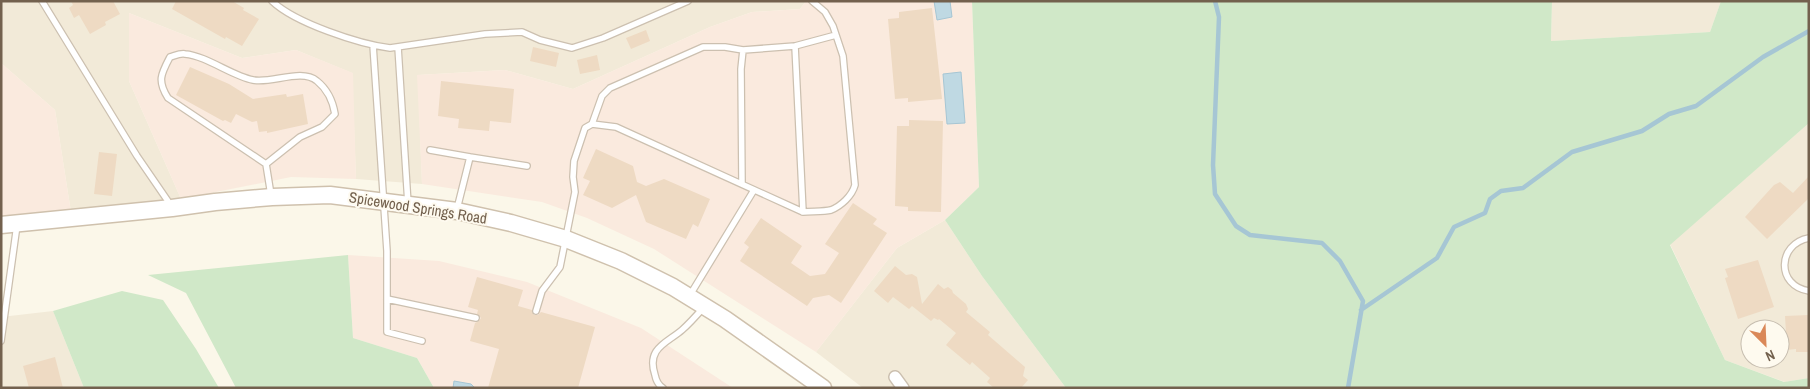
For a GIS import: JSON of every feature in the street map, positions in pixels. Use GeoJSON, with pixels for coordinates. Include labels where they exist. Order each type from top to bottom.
{"type":"FeatureCollection","features":[{"type":"Feature","properties":{"kind":"main road","name":"Spicewood Springs Road"},"geometry":{"type":"LineString","coordinates":[[9,225],[214,202],[330,195],[457,211],[511,223],[566,239],[621,261],[673,286],[725,319],[815,386]]}},
{"type":"Feature","properties":{"kind":"street"},"geometry":{"type":"LineString","coordinates":[[895,377],[903,388]]}},
{"type":"Feature","properties":{"kind":"lane"},"geometry":{"type":"LineString","coordinates":[[42,1],[137,156],[172,208]]}},
{"type":"Feature","properties":{"kind":"lane"},"geometry":{"type":"LineString","coordinates":[[272,1],[288,14],[297,18],[374,45],[390,48],[485,34],[522,32],[540,40],[572,48],[688,1]]}},
{"type":"Feature","properties":{"kind":"lane"},"geometry":{"type":"LineString","coordinates":[[536,311],[542,291],[560,267],[575,192],[573,178],[574,162],[585,128],[592,124],[616,127],[803,212],[831,210],[848,198],[854,191],[855,185],[843,56],[826,12],[812,1]]}},
{"type":"Feature","properties":{"kind":"lane"},"geometry":{"type":"LineString","coordinates":[[592,124],[602,96],[610,88],[703,47],[725,47],[743,50],[795,46],[836,35]]}},
{"type":"Feature","properties":{"kind":"lane"},"geometry":{"type":"LineString","coordinates":[[374,45],[384,201],[387,332],[422,341]]}},
{"type":"Feature","properties":{"kind":"lane"},"geometry":{"type":"LineString","coordinates":[[795,46],[803,212]]}},
{"type":"Feature","properties":{"kind":"lane"},"geometry":{"type":"LineString","coordinates":[[398,47],[408,204]]}},
{"type":"Feature","properties":{"kind":"lane"},"geometry":{"type":"LineString","coordinates":[[742,184],[741,69],[743,50]]}},
{"type":"Feature","properties":{"kind":"lane"},"geometry":{"type":"LineString","coordinates":[[266,164],[300,137],[322,127],[335,114],[332,101],[316,80],[301,76],[253,80],[207,61],[184,54],[170,57],[162,72],[161,88],[168,98],[266,164],[272,197]]}},
{"type":"Feature","properties":{"kind":"lane"},"geometry":{"type":"LineString","coordinates":[[430,150],[528,166]]}},
{"type":"Feature","properties":{"kind":"lane"},"geometry":{"type":"LineString","coordinates":[[457,211],[470,157]]}},
{"type":"Feature","properties":{"kind":"lane"},"geometry":{"type":"LineString","coordinates":[[689,296],[754,190]]}},
{"type":"Feature","properties":{"kind":"lane"},"geometry":{"type":"LineString","coordinates":[[1,341],[9,225]]}},
{"type":"Feature","properties":{"kind":"lane"},"geometry":{"type":"LineString","coordinates":[[1809,238],[1795,244],[1789,250],[1784,266],[1786,275],[1791,282],[1798,288],[1809,291]]}},
{"type":"Feature","properties":{"kind":"lane"},"geometry":{"type":"LineString","coordinates":[[387,299],[476,318]]}},
{"type":"Feature","properties":{"kind":"lane"},"geometry":{"type":"LineString","coordinates":[[663,388],[659,386],[654,374],[653,364],[657,350],[664,342],[681,332],[705,306]]}},
{"type":"Feature","properties":{"kind":"shaded area"},"geometry":{"type":"Polygon","coordinates":[[[1,1],[806,1],[800,9],[752,12],[710,27],[573,89],[505,70],[418,75],[422,184],[356,179],[352,73],[296,50],[242,58],[129,13],[129,81],[181,199],[73,225],[55,110],[1,63],[1,1]]]}},
{"type":"Feature","properties":{"kind":"shaded area"},"geometry":{"type":"Polygon","coordinates":[[[806,1],[972,1],[979,187],[945,220],[897,248],[816,352],[654,249],[587,218],[542,202],[422,184],[417,75],[505,70],[573,89],[710,27],[752,12],[800,9],[806,1]]]}},
{"type":"Feature","properties":{"kind":"shaded area"},"geometry":{"type":"Polygon","coordinates":[[[1552,1],[1721,1],[1710,32],[1551,41],[1552,1]]]}},
{"type":"Feature","properties":{"kind":"shaded area"},"geometry":{"type":"Polygon","coordinates":[[[129,13],[242,58],[296,50],[353,73],[356,179],[291,177],[181,199],[129,81],[129,13]]]}},
{"type":"Feature","properties":{"kind":"shaded area"},"geometry":{"type":"Polygon","coordinates":[[[1,63],[55,110],[73,225],[1,229],[1,63]]]}},
{"type":"Feature","properties":{"kind":"shaded area"},"geometry":{"type":"Polygon","coordinates":[[[1809,123],[1809,378],[1785,382],[1750,369],[1790,369],[1790,319],[1740,319],[1740,366],[1725,360],[1670,244],[1809,123]]]}},
{"type":"Feature","properties":{"kind":"shaded area"},"geometry":{"type":"Polygon","coordinates":[[[945,220],[982,276],[1066,388],[863,388],[816,352],[897,248],[945,220]]]}},
{"type":"Feature","properties":{"kind":"shaded area"},"geometry":{"type":"Polygon","coordinates":[[[348,255],[439,261],[527,282],[641,328],[733,388],[434,388],[417,358],[353,338],[348,255]]]}},
{"type":"Feature","properties":{"kind":"shaded area"},"geometry":{"type":"Polygon","coordinates":[[[53,311],[84,388],[1,388],[1,317],[53,311]]]}},
{"type":"Feature","properties":{"kind":"green space"},"geometry":{"type":"Polygon","coordinates":[[[972,1],[1552,1],[1551,41],[1710,32],[1721,1],[1809,1],[1809,123],[1670,245],[1725,360],[1740,366],[1740,369],[1749,369],[1784,382],[1809,378],[1809,388],[1066,388],[982,276],[945,220],[979,187],[972,1]]]}},
{"type":"Feature","properties":{"kind":"green space"},"geometry":{"type":"Polygon","coordinates":[[[348,255],[353,338],[417,358],[434,388],[236,388],[186,293],[148,275],[348,255]]]}},
{"type":"Feature","properties":{"kind":"green space"},"geometry":{"type":"Polygon","coordinates":[[[122,291],[163,300],[196,349],[219,388],[84,388],[53,311],[122,291]]]}},
{"type":"Feature","properties":{"kind":"water"},"geometry":{"type":"Polygon","coordinates":[[[934,1],[950,1],[952,17],[937,20],[934,1]]]}},
{"type":"Feature","properties":{"kind":"water"},"geometry":{"type":"Polygon","coordinates":[[[961,72],[965,123],[947,124],[943,74],[961,72]]]}},
{"type":"Feature","properties":{"kind":"water"},"geometry":{"type":"Polygon","coordinates":[[[454,381],[471,384],[475,388],[453,388],[454,381]]]}},
{"type":"Feature","properties":{"kind":"building"},"geometry":{"type":"Polygon","coordinates":[[[71,1],[113,1],[120,14],[105,22],[106,25],[90,34],[79,15],[74,18],[69,8],[73,5],[71,1]]]}},
{"type":"Feature","properties":{"kind":"building"},"geometry":{"type":"Polygon","coordinates":[[[176,1],[232,1],[259,19],[242,46],[226,37],[225,39],[172,9],[176,1]]]}},
{"type":"Feature","properties":{"kind":"building"},"geometry":{"type":"Polygon","coordinates":[[[932,8],[942,99],[908,102],[908,98],[895,99],[888,19],[899,18],[899,12],[932,8]]]}},
{"type":"Feature","properties":{"kind":"building"},"geometry":{"type":"Polygon","coordinates":[[[646,30],[650,41],[631,49],[626,38],[646,30]]]}},
{"type":"Feature","properties":{"kind":"building"},"geometry":{"type":"Polygon","coordinates":[[[533,47],[559,53],[556,67],[530,61],[533,47]]]}},
{"type":"Feature","properties":{"kind":"building"},"geometry":{"type":"Polygon","coordinates":[[[597,55],[600,70],[580,74],[577,60],[597,55]]]}},
{"type":"Feature","properties":{"kind":"building"},"geometry":{"type":"Polygon","coordinates":[[[190,67],[229,84],[253,99],[286,94],[287,97],[303,94],[308,124],[267,133],[267,131],[259,132],[257,121],[252,122],[236,114],[231,123],[223,121],[176,95],[190,67]]]}},
{"type":"Feature","properties":{"kind":"building"},"geometry":{"type":"Polygon","coordinates":[[[441,81],[514,89],[511,123],[490,121],[489,131],[458,128],[459,119],[438,116],[441,81]]]}},
{"type":"Feature","properties":{"kind":"building"},"geometry":{"type":"Polygon","coordinates":[[[909,120],[943,121],[941,212],[908,211],[908,207],[895,206],[897,126],[909,126],[909,120]]]}},
{"type":"Feature","properties":{"kind":"building"},"geometry":{"type":"Polygon","coordinates":[[[596,149],[633,166],[637,182],[646,186],[664,179],[710,199],[698,227],[693,224],[686,239],[646,222],[636,195],[612,208],[583,195],[590,181],[583,178],[596,149]]]}},
{"type":"Feature","properties":{"kind":"building"},"geometry":{"type":"Polygon","coordinates":[[[99,152],[117,154],[112,196],[94,194],[99,152]]]}},
{"type":"Feature","properties":{"kind":"building"},"geometry":{"type":"Polygon","coordinates":[[[1809,176],[1809,198],[1767,239],[1745,217],[1774,185],[1780,182],[1793,193],[1809,176]]]}},
{"type":"Feature","properties":{"kind":"building"},"geometry":{"type":"Polygon","coordinates":[[[853,203],[877,219],[873,224],[887,233],[841,303],[829,295],[813,298],[807,306],[740,261],[749,247],[744,243],[761,218],[802,246],[791,263],[810,276],[825,274],[839,253],[825,244],[853,203]]]}},
{"type":"Feature","properties":{"kind":"building"},"geometry":{"type":"Polygon","coordinates":[[[1758,260],[1774,307],[1738,319],[1725,278],[1728,277],[1725,269],[1758,260]]]}},
{"type":"Feature","properties":{"kind":"building"},"geometry":{"type":"Polygon","coordinates":[[[895,266],[906,275],[912,274],[917,277],[922,304],[938,284],[944,289],[948,287],[952,290],[966,304],[968,309],[966,312],[990,332],[988,335],[1025,367],[1023,376],[1028,380],[1021,388],[994,388],[987,382],[990,378],[972,362],[970,365],[946,345],[956,333],[939,319],[934,318],[931,321],[912,306],[909,309],[893,297],[888,303],[874,291],[895,266]]]}},
{"type":"Feature","properties":{"kind":"building"},"geometry":{"type":"Polygon","coordinates":[[[477,277],[523,290],[518,306],[532,310],[534,315],[538,315],[541,312],[595,327],[578,388],[488,388],[499,349],[470,341],[475,323],[481,318],[477,314],[478,310],[468,307],[477,277]]]}},
{"type":"Feature","properties":{"kind":"building"},"geometry":{"type":"Polygon","coordinates":[[[1809,315],[1809,352],[1796,352],[1796,349],[1790,350],[1790,319],[1785,319],[1785,316],[1809,315]]]}},
{"type":"Feature","properties":{"kind":"building"},"geometry":{"type":"Polygon","coordinates":[[[55,357],[63,388],[29,388],[23,366],[55,357]]]}},
{"type":"Feature","properties":{"kind":"waterway"},"geometry":{"type":"LineString","coordinates":[[1215,1],[1219,17],[1213,165],[1215,194],[1236,226],[1250,235],[1322,243],[1340,261],[1363,301],[1348,388]]}},
{"type":"Feature","properties":{"kind":"waterway"},"geometry":{"type":"LineString","coordinates":[[1361,310],[1437,258],[1454,227],[1485,213],[1490,199],[1501,191],[1523,188],[1572,152],[1642,131],[1669,114],[1696,106],[1763,57],[1809,31]]}}]}
